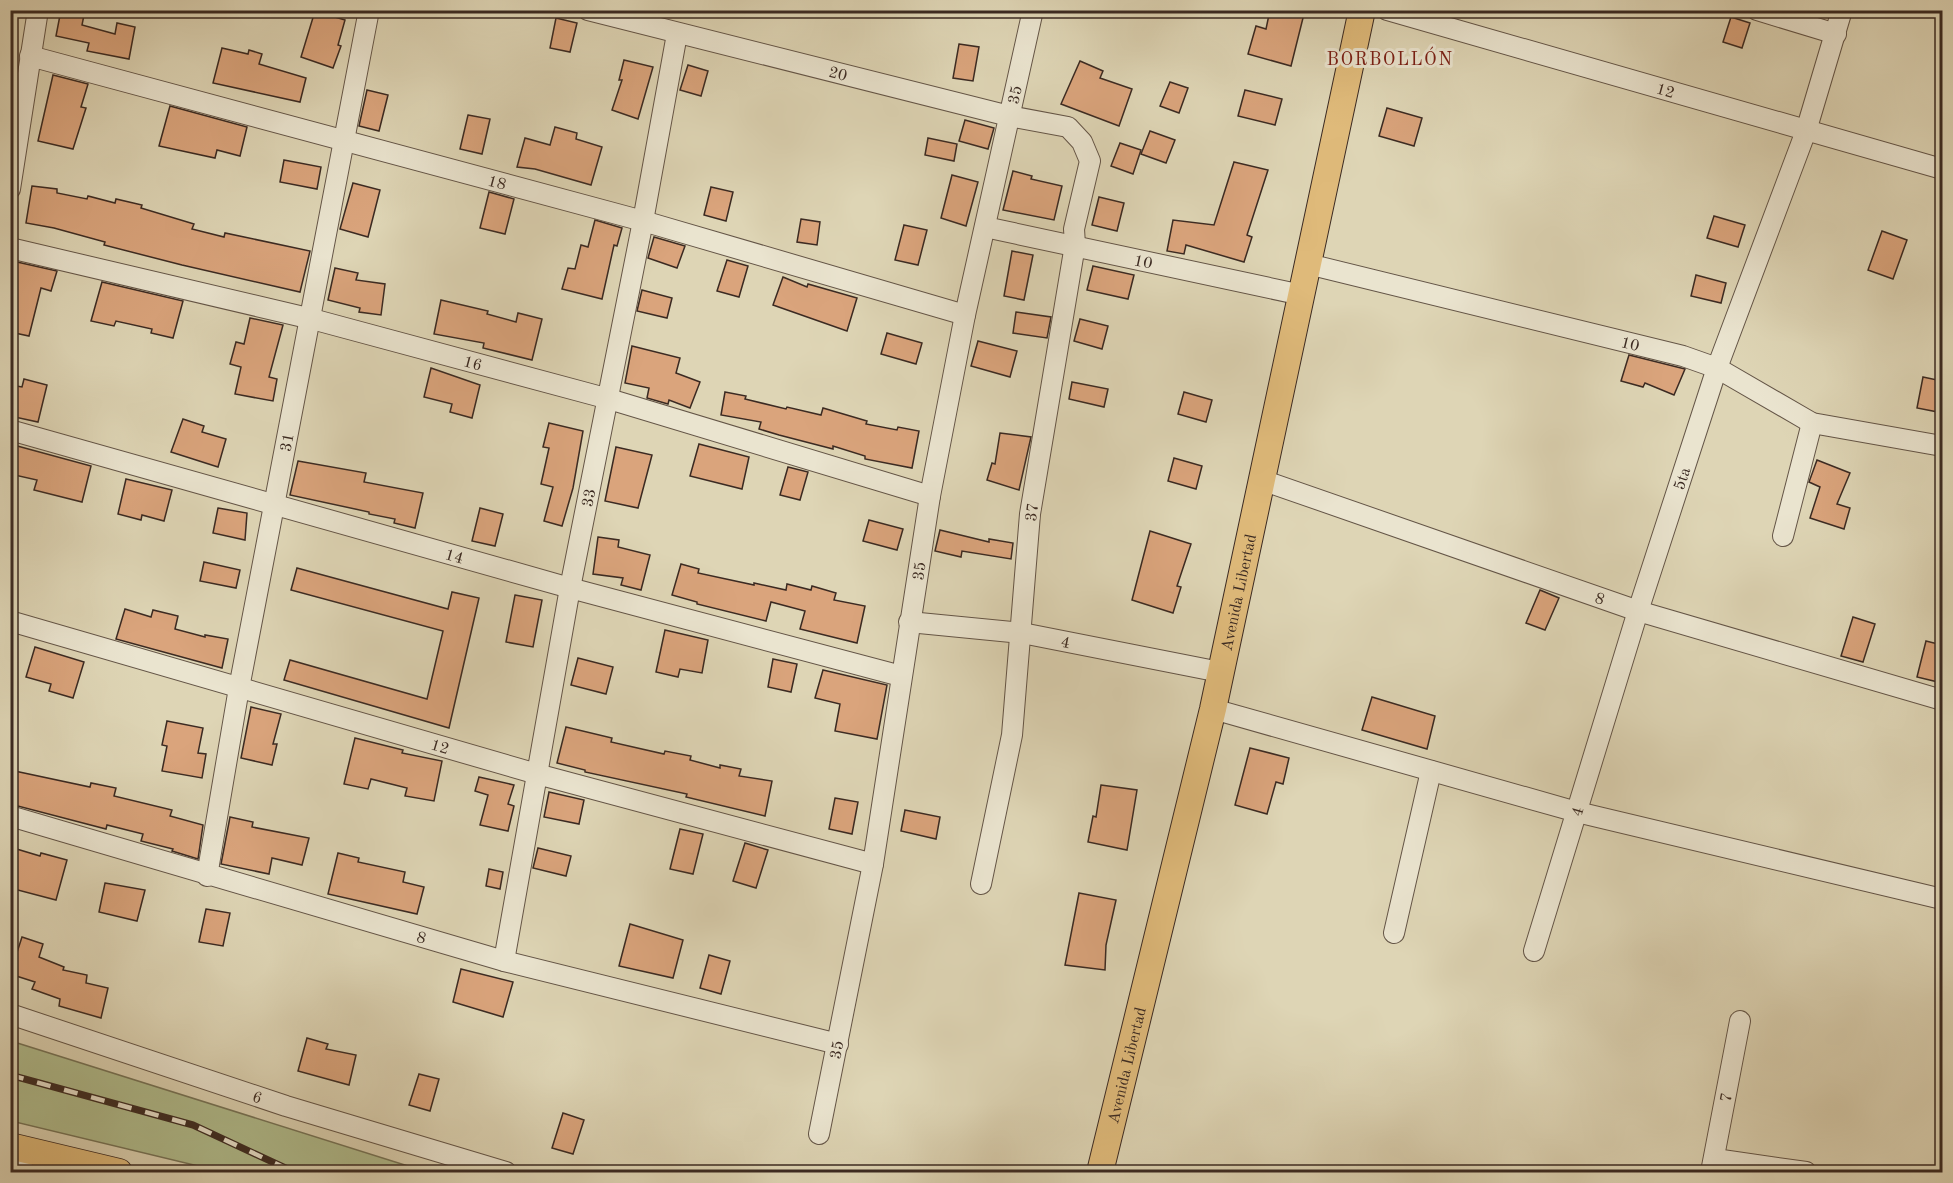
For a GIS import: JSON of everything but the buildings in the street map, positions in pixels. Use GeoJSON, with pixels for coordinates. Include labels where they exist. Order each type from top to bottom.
{"type":"FeatureCollection","features":[{"type":"Feature","properties":{"kind":"main road","name":"Avenida Libertad"},"geometry":{"type":"LineString","coordinates":[[1100,1173],[1213,709],[1362,10]]}},
{"type":"Feature","properties":{"kind":"main road"},"geometry":{"type":"LineString","coordinates":[[19,1156],[119,1173]]}},
{"type":"Feature","properties":{"kind":"street","name":"31"},"geometry":{"type":"LineString","coordinates":[[207,876],[239,688],[312,319],[369,10]]}},
{"type":"Feature","properties":{"kind":"street","name":"20"},"geometry":{"type":"LineString","coordinates":[[588,10],[1009,116],[1068,127],[1082,142]]}},
{"type":"Feature","properties":{"kind":"street","name":"35"},"geometry":{"type":"LineString","coordinates":[[819,1134],[873,864],[900,676],[930,496],[965,315],[1033,10]]}},
{"type":"Feature","properties":{"kind":"street","name":"12"},"geometry":{"type":"LineString","coordinates":[[1387,10],[1942,169]]}},
{"type":"Feature","properties":{"kind":"street"},"geometry":{"type":"LineString","coordinates":[[1757,10],[1836,34]]}},
{"type":"Feature","properties":{"kind":"street","name":"5ta"},"geometry":{"type":"LineString","coordinates":[[1534,951],[1638,611],[1717,368],[1806,131],[1842,10]]}},
{"type":"Feature","properties":{"kind":"street"},"geometry":{"type":"LineString","coordinates":[[10,189],[30,56],[34,11]]}},
{"type":"Feature","properties":{"kind":"street","name":"33"},"geometry":{"type":"LineString","coordinates":[[504,961],[570,588],[644,221],[677,34]]}},
{"type":"Feature","properties":{"kind":"street","name":"18"},"geometry":{"type":"LineString","coordinates":[[30,56],[644,221],[965,315]]}},
{"type":"Feature","properties":{"kind":"street","name":"37"},"geometry":{"type":"LineString","coordinates":[[981,884],[1012,735],[1030,514],[1075,245],[1074,229],[1090,161],[1082,142]]}},
{"type":"Feature","properties":{"kind":"street","name":"10"},"geometry":{"type":"LineString","coordinates":[[985,227],[1302,295]]}},
{"type":"Feature","properties":{"kind":"street","name":"16"},"geometry":{"type":"LineString","coordinates":[[10,248],[312,319],[609,399],[930,496]]}},
{"type":"Feature","properties":{"kind":"street","name":"10"},"geometry":{"type":"LineString","coordinates":[[1308,264],[1683,356],[1717,368],[1812,423],[1942,446]]}},
{"type":"Feature","properties":{"kind":"street"},"geometry":{"type":"LineString","coordinates":[[1783,536],[1812,423]]}},
{"type":"Feature","properties":{"kind":"street","name":"14"},"geometry":{"type":"LineString","coordinates":[[10,430],[570,588],[900,676]]}},
{"type":"Feature","properties":{"kind":"street","name":"8"},"geometry":{"type":"LineString","coordinates":[[1262,480],[1638,611],[1942,700]]}},
{"type":"Feature","properties":{"kind":"street","name":"12"},"geometry":{"type":"LineString","coordinates":[[10,621],[537,774],[873,864]]}},
{"type":"Feature","properties":{"kind":"street","name":"4"},"geometry":{"type":"LineString","coordinates":[[909,622],[1022,633],[1220,672]]}},
{"type":"Feature","properties":{"kind":"street","name":"4"},"geometry":{"type":"LineString","coordinates":[[1213,709],[1577,812],[1942,899]]}},
{"type":"Feature","properties":{"kind":"street"},"geometry":{"type":"LineString","coordinates":[[1394,933],[1431,771]]}},
{"type":"Feature","properties":{"kind":"street","name":"8"},"geometry":{"type":"LineString","coordinates":[[10,816],[207,876],[504,961],[838,1044]]}},
{"type":"Feature","properties":{"kind":"street","name":"6"},"geometry":{"type":"LineString","coordinates":[[10,1014],[286,1106],[506,1173]]}},
{"type":"Feature","properties":{"kind":"street","name":"7"},"geometry":{"type":"LineString","coordinates":[[1713,1166],[1740,1021]]}},
{"type":"Feature","properties":{"kind":"street"},"geometry":{"type":"LineString","coordinates":[[1713,1166],[1806,1173]]}},
{"type":"Feature","properties":{"kind":"green space"},"geometry":{"type":"Polygon","coordinates":[[[11,1041],[427,1172],[223,1172],[11,1121],[11,1041]]]}},
{"type":"Feature","properties":{"kind":"railway"},"geometry":{"type":"LineString","coordinates":[[10,1075],[193,1125],[294,1172]]}},
{"type":"Feature","properties":{"kind":"district","name":"BORBOLLÓN"},"geometry":{"type":"Point","coordinates":[1390,59]}}]}
